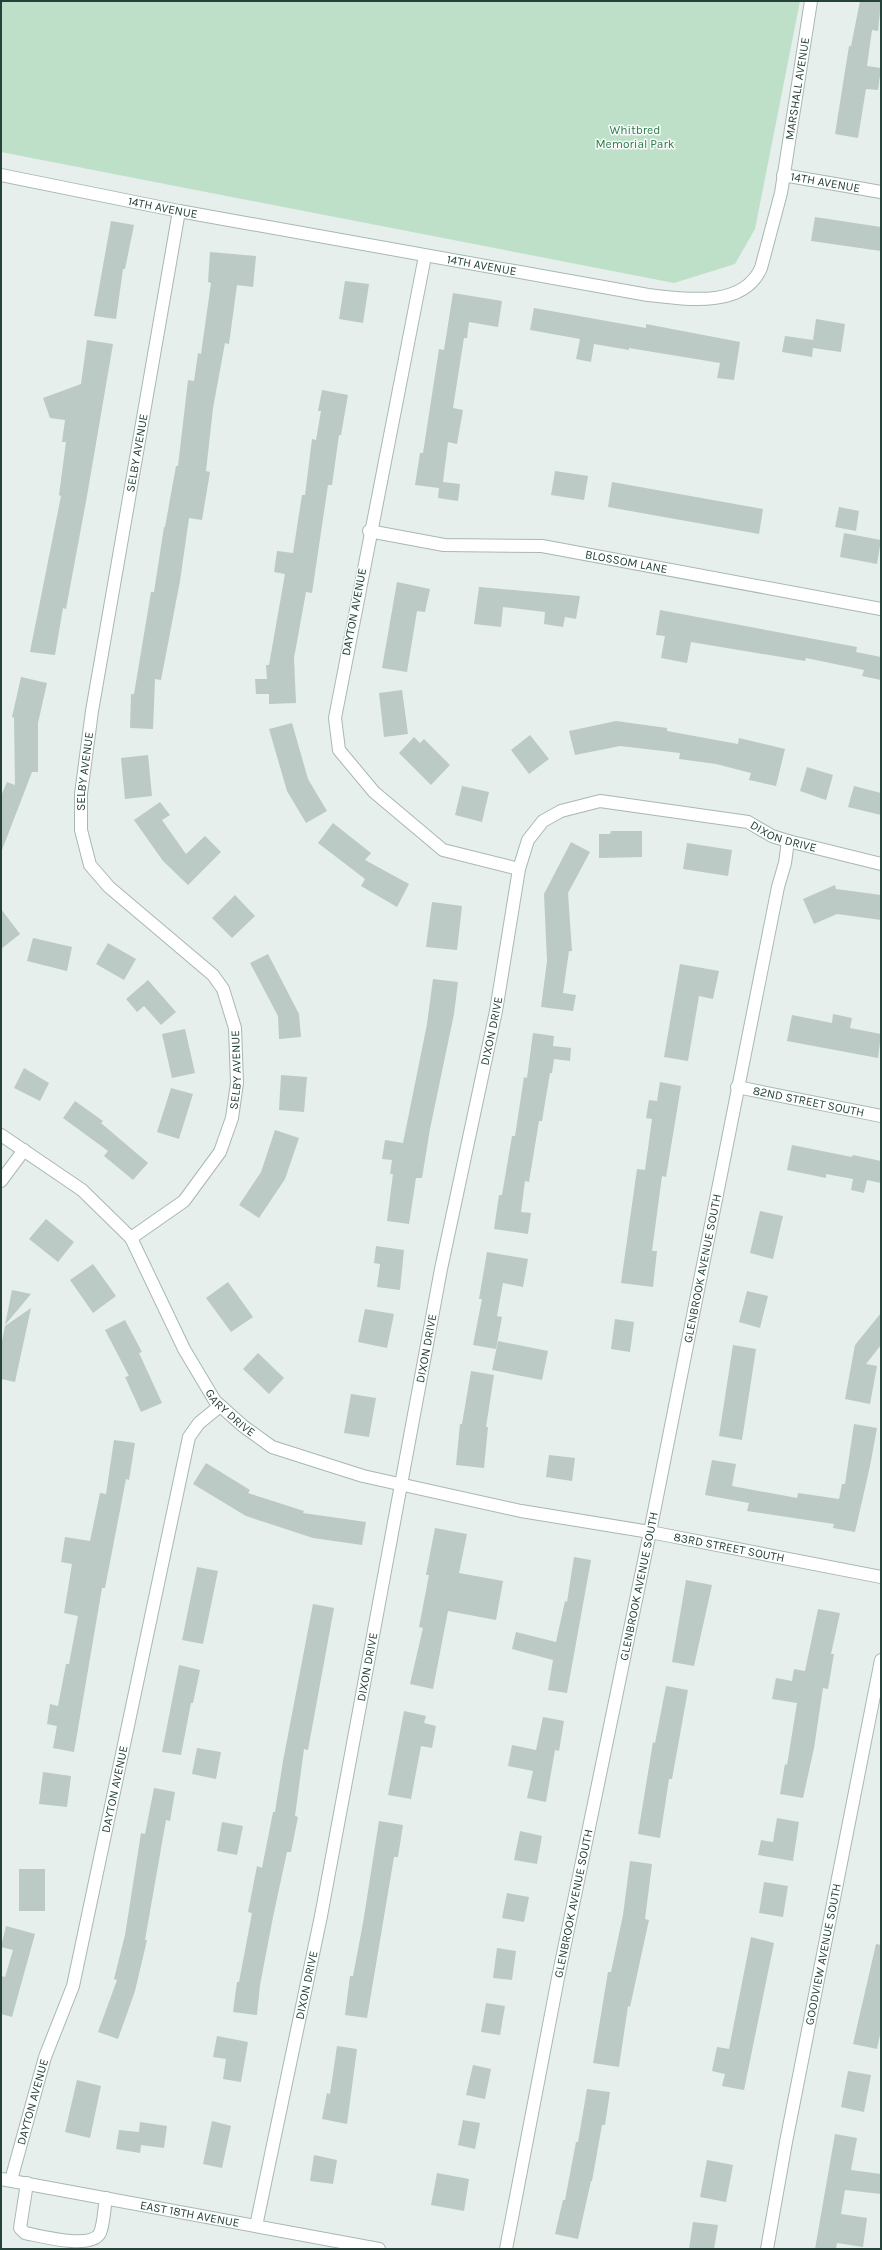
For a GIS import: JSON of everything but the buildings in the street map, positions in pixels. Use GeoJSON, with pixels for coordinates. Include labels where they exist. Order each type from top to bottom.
{"type":"FeatureCollection","features":[{"type":"Feature","properties":{"kind":"street","name":"MARSHALL AVENUE"},"geometry":{"type":"LineString","coordinates":[[783,175],[811,1]]}},
{"type":"Feature","properties":{"kind":"street","name":"14TH AVENUE"},"geometry":{"type":"LineString","coordinates":[[1,175],[179,211],[425,256],[648,295],[694,300],[724,296],[741,290],[756,279],[781,193],[783,175],[881,192]]}},
{"type":"Feature","properties":{"kind":"street","name":"SELBY AVENUE"},"geometry":{"type":"LineString","coordinates":[[131,1238],[184,1201],[220,1152],[232,1118],[237,1083],[235,1028],[223,989],[213,975],[109,887],[90,865],[81,830],[81,794],[92,711],[179,211]]}},
{"type":"Feature","properties":{"kind":"street","name":"DAYTON AVENUE"},"geometry":{"type":"LineString","coordinates":[[425,256],[370,531],[335,718],[339,750],[374,792],[443,850],[520,869]]}},
{"type":"Feature","properties":{"kind":"street","name":"BLOSSOM LANE"},"geometry":{"type":"LineString","coordinates":[[370,531],[444,545],[542,546],[881,609]]}},
{"type":"Feature","properties":{"kind":"street","name":"DIXON DRIVE"},"geometry":{"type":"LineString","coordinates":[[256,2226],[320,1916],[441,1269],[496,1011],[520,869],[528,840],[543,821],[561,811],[600,801],[748,822],[772,836],[788,842],[881,864]]}},
{"type":"Feature","properties":{"kind":"street","name":"GLENBROOK AVENUE SOUTH"},"geometry":{"type":"LineString","coordinates":[[506,2249],[558,1978],[650,1532],[737,1087],[770,924],[785,863],[788,842]]}},
{"type":"Feature","properties":{"kind":"street","name":"82ND STREET SOUTH"},"geometry":{"type":"LineString","coordinates":[[737,1087],[881,1116]]}},
{"type":"Feature","properties":{"kind":"street","name":"GARY DRIVE"},"geometry":{"type":"LineString","coordinates":[[1,1135],[82,1190],[131,1238],[184,1349],[215,1401],[243,1426],[272,1447],[363,1476],[521,1511],[577,1520]]}},
{"type":"Feature","properties":{"kind":"street"},"geometry":{"type":"LineString","coordinates":[[1,1180],[24,1150]]}},
{"type":"Feature","properties":{"kind":"street","name":"DAYTON AVENUE"},"geometry":{"type":"LineString","coordinates":[[6,2180],[44,2057],[73,1986],[189,1437],[199,1423],[220,1406]]}},
{"type":"Feature","properties":{"kind":"street","name":"83RD STREET SOUTH"},"geometry":{"type":"LineString","coordinates":[[577,1520],[650,1532],[881,1577]]}},
{"type":"Feature","properties":{"kind":"street","name":"GOODVIEW AVENUE SOUTH"},"geometry":{"type":"LineString","coordinates":[[767,2249],[786,2142],[881,1660]]}},
{"type":"Feature","properties":{"kind":"street","name":"EAST 18TH AVENUE"},"geometry":{"type":"LineString","coordinates":[[6,2180],[379,2249]]}},
{"type":"Feature","properties":{"kind":"street"},"geometry":{"type":"LineString","coordinates":[[27,2183],[20,2228],[25,2233],[78,2243],[91,2241],[100,2234],[106,2198]]}},
{"type":"Feature","properties":{"kind":"green space","name":"Whitbred Memorial Park"},"geometry":{"type":"Polygon","coordinates":[[[1,1],[800,1],[755,229],[735,264],[674,283],[1,152],[1,1]]]}}]}
